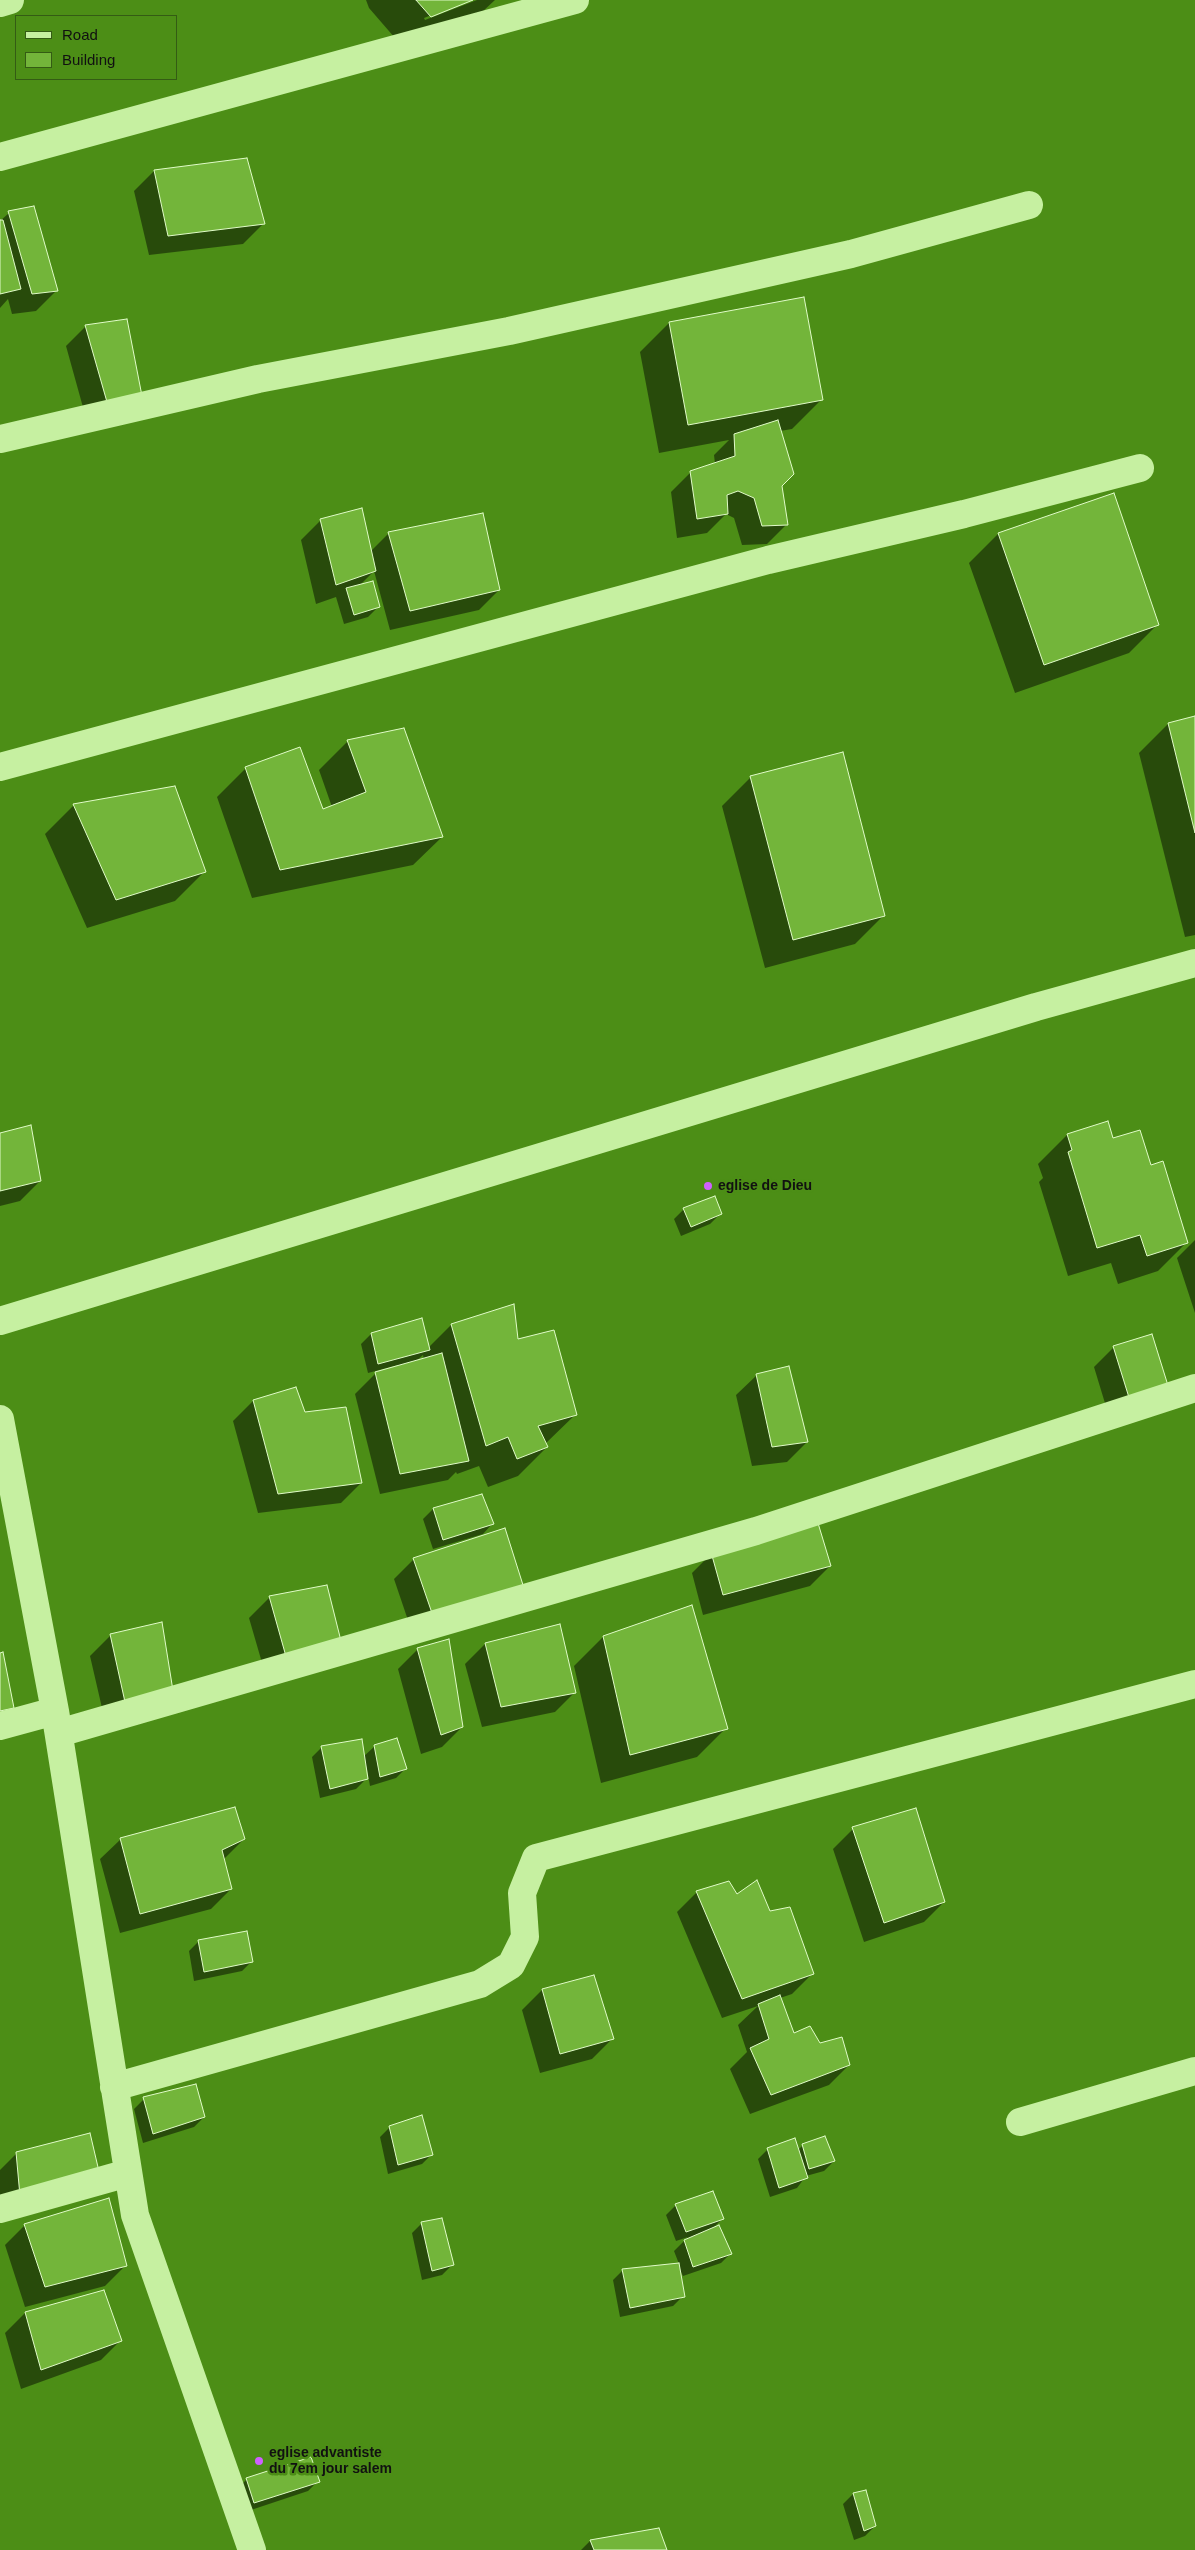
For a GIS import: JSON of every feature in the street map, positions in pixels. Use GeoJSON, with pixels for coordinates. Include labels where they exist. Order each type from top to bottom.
{"type":"FeatureCollection","features":[{"type":"Feature","properties":{"kind":"street"},"geometry":{"type":"LineString","coordinates":[[0,3],[10,0]]}},
{"type":"Feature","properties":{"kind":"street"},"geometry":{"type":"LineString","coordinates":[[0,157],[575,0]]}},
{"type":"Feature","properties":{"kind":"street"},"geometry":{"type":"LineString","coordinates":[[0,438],[258,379],[509,331],[851,254],[1029,205]]}},
{"type":"Feature","properties":{"kind":"street"},"geometry":{"type":"LineString","coordinates":[[0,766],[768,560],[964,514],[1140,468]]}},
{"type":"Feature","properties":{"kind":"street"},"geometry":{"type":"LineString","coordinates":[[0,1321],[1036,1007],[1195,963]]}},
{"type":"Feature","properties":{"kind":"street"},"geometry":{"type":"LineString","coordinates":[[0,1726],[57,1722],[756,1530],[1195,1388]]}},
{"type":"Feature","properties":{"kind":"street"},"geometry":{"type":"LineString","coordinates":[[0,1418],[57,1722],[135,2215],[252,2550]]}},
{"type":"Feature","properties":{"kind":"street"},"geometry":{"type":"LineString","coordinates":[[114,2087],[480,1984],[511,1965],[525,1937],[522,1893],[536,1858],[1195,1684]]}},
{"type":"Feature","properties":{"kind":"street"},"geometry":{"type":"LineString","coordinates":[[1020,2122],[1195,2071]]}},
{"type":"Feature","properties":{"kind":"street"},"geometry":{"type":"LineString","coordinates":[[0,2209],[128,2173]]}},
{"type":"Feature","properties":{"kind":"building"},"geometry":{"type":"Polygon","coordinates":[[[416,0],[473,0],[431,17],[416,0]]]}},
{"type":"Feature","properties":{"kind":"building"},"geometry":{"type":"Polygon","coordinates":[[[247,158],[265,224],[168,236],[154,170],[247,158]]]}},
{"type":"Feature","properties":{"kind":"building"},"geometry":{"type":"Polygon","coordinates":[[[34,206],[58,291],[32,294],[8,211],[34,206]]]}},
{"type":"Feature","properties":{"kind":"building"},"geometry":{"type":"Polygon","coordinates":[[[0,220],[3,220],[21,289],[0,294],[0,220]]]}},
{"type":"Feature","properties":{"kind":"building"},"geometry":{"type":"Polygon","coordinates":[[[804,297],[823,400],[688,425],[669,322],[804,297]]]}},
{"type":"Feature","properties":{"kind":"building"},"geometry":{"type":"Polygon","coordinates":[[[127,319],[142,396],[109,409],[85,325],[127,319]]]}},
{"type":"Feature","properties":{"kind":"building"},"geometry":{"type":"Polygon","coordinates":[[[778,420],[794,474],[782,486],[788,525],[762,526],[754,498],[738,491],[727,495],[728,514],[697,519],[690,471],[735,456],[734,434],[778,420]]]}},
{"type":"Feature","properties":{"kind":"building"},"geometry":{"type":"Polygon","coordinates":[[[1114,493],[1159,625],[1044,665],[998,533],[1114,493]]]}},
{"type":"Feature","properties":{"kind":"building"},"geometry":{"type":"Polygon","coordinates":[[[362,508],[376,571],[336,585],[320,519],[362,508]]]}},
{"type":"Feature","properties":{"kind":"building"},"geometry":{"type":"Polygon","coordinates":[[[483,513],[500,590],[410,611],[388,532],[483,513]]]}},
{"type":"Feature","properties":{"kind":"building"},"geometry":{"type":"Polygon","coordinates":[[[373,581],[380,607],[354,615],[346,588],[373,581]]]}},
{"type":"Feature","properties":{"kind":"building"},"geometry":{"type":"Polygon","coordinates":[[[1195,716],[1195,833],[1168,723],[1195,716]]]}},
{"type":"Feature","properties":{"kind":"building"},"geometry":{"type":"Polygon","coordinates":[[[404,728],[443,837],[280,870],[245,767],[300,747],[323,809],[366,792],[347,740],[404,728]]]}},
{"type":"Feature","properties":{"kind":"building"},"geometry":{"type":"Polygon","coordinates":[[[843,752],[885,916],[793,940],[750,776],[843,752]]]}},
{"type":"Feature","properties":{"kind":"building"},"geometry":{"type":"Polygon","coordinates":[[[175,786],[206,872],[116,900],[73,804],[175,786]]]}},
{"type":"Feature","properties":{"kind":"building"},"geometry":{"type":"Polygon","coordinates":[[[1108,1121],[1113,1138],[1140,1130],[1151,1165],[1163,1161],[1188,1243],[1147,1256],[1140,1235],[1097,1248],[1068,1152],[1072,1150],[1067,1134],[1108,1121]]]}},
{"type":"Feature","properties":{"kind":"building"},"geometry":{"type":"Polygon","coordinates":[[[31,1125],[41,1181],[0,1191],[0,1133],[31,1125]]]}},
{"type":"Feature","properties":{"kind":"building"},"geometry":{"type":"Polygon","coordinates":[[[715,1196],[722,1214],[691,1227],[683,1208],[715,1196]]]}},
{"type":"Feature","properties":{"kind":"building"},"geometry":{"type":"Polygon","coordinates":[[[514,1304],[518,1339],[554,1330],[577,1415],[538,1426],[548,1447],[517,1459],[508,1437],[486,1446],[451,1324],[514,1304]]]}},
{"type":"Feature","properties":{"kind":"building"},"geometry":{"type":"Polygon","coordinates":[[[422,1318],[430,1350],[378,1364],[371,1333],[422,1318]]]}},
{"type":"Feature","properties":{"kind":"building"},"geometry":{"type":"Polygon","coordinates":[[[1152,1334],[1170,1392],[1131,1404],[1113,1346],[1152,1334]]]}},
{"type":"Feature","properties":{"kind":"building"},"geometry":{"type":"Polygon","coordinates":[[[442,1353],[469,1461],[400,1474],[375,1372],[442,1353]]]}},
{"type":"Feature","properties":{"kind":"building"},"geometry":{"type":"Polygon","coordinates":[[[789,1366],[808,1442],[772,1447],[756,1374],[789,1366]]]}},
{"type":"Feature","properties":{"kind":"building"},"geometry":{"type":"Polygon","coordinates":[[[296,1387],[305,1412],[346,1407],[362,1483],[278,1494],[253,1400],[296,1387]]]}},
{"type":"Feature","properties":{"kind":"building"},"geometry":{"type":"Polygon","coordinates":[[[482,1494],[494,1524],[443,1540],[433,1508],[482,1494]]]}},
{"type":"Feature","properties":{"kind":"building"},"geometry":{"type":"Polygon","coordinates":[[[818,1523],[831,1566],[723,1595],[711,1552],[818,1523]]]}},
{"type":"Feature","properties":{"kind":"building"},"geometry":{"type":"Polygon","coordinates":[[[505,1528],[523,1585],[433,1616],[413,1558],[505,1528]]]}},
{"type":"Feature","properties":{"kind":"building"},"geometry":{"type":"Polygon","coordinates":[[[327,1585],[343,1649],[287,1660],[269,1596],[327,1585]]]}},
{"type":"Feature","properties":{"kind":"building"},"geometry":{"type":"Polygon","coordinates":[[[692,1605],[728,1729],[630,1755],[603,1636],[692,1605]]]}},
{"type":"Feature","properties":{"kind":"building"},"geometry":{"type":"Polygon","coordinates":[[[162,1622],[174,1697],[125,1702],[110,1634],[162,1622]]]}},
{"type":"Feature","properties":{"kind":"building"},"geometry":{"type":"Polygon","coordinates":[[[560,1624],[576,1693],[501,1707],[485,1643],[560,1624]]]}},
{"type":"Feature","properties":{"kind":"building"},"geometry":{"type":"Polygon","coordinates":[[[449,1639],[463,1727],[441,1735],[417,1648],[449,1639]]]}},
{"type":"Feature","properties":{"kind":"building"},"geometry":{"type":"Polygon","coordinates":[[[3,1652],[14,1708],[0,1711],[0,1653],[3,1652]]]}},
{"type":"Feature","properties":{"kind":"building"},"geometry":{"type":"Polygon","coordinates":[[[397,1738],[407,1769],[380,1777],[374,1745],[397,1738]]]}},
{"type":"Feature","properties":{"kind":"building"},"geometry":{"type":"Polygon","coordinates":[[[362,1739],[368,1779],[330,1789],[321,1746],[362,1739]]]}},
{"type":"Feature","properties":{"kind":"building"},"geometry":{"type":"Polygon","coordinates":[[[235,1807],[245,1839],[222,1850],[232,1889],[140,1914],[120,1838],[235,1807]]]}},
{"type":"Feature","properties":{"kind":"building"},"geometry":{"type":"Polygon","coordinates":[[[916,1808],[945,1902],[884,1923],[852,1827],[916,1808]]]}},
{"type":"Feature","properties":{"kind":"building"},"geometry":{"type":"Polygon","coordinates":[[[757,1880],[770,1911],[790,1907],[814,1974],[742,1999],[696,1891],[729,1881],[737,1894],[757,1880]]]}},
{"type":"Feature","properties":{"kind":"building"},"geometry":{"type":"Polygon","coordinates":[[[247,1931],[253,1962],[204,1972],[198,1940],[247,1931]]]}},
{"type":"Feature","properties":{"kind":"building"},"geometry":{"type":"Polygon","coordinates":[[[594,1975],[614,2039],[560,2054],[542,1989],[594,1975]]]}},
{"type":"Feature","properties":{"kind":"building"},"geometry":{"type":"Polygon","coordinates":[[[780,1995],[794,2033],[810,2026],[820,2043],[842,2037],[850,2065],[771,2095],[750,2048],[769,2039],[758,2004],[780,1995]]]}},
{"type":"Feature","properties":{"kind":"building"},"geometry":{"type":"Polygon","coordinates":[[[196,2084],[205,2117],[153,2134],[143,2097],[196,2084]]]}},
{"type":"Feature","properties":{"kind":"building"},"geometry":{"type":"Polygon","coordinates":[[[422,2115],[433,2155],[398,2165],[389,2126],[422,2115]]]}},
{"type":"Feature","properties":{"kind":"building"},"geometry":{"type":"Polygon","coordinates":[[[90,2133],[101,2180],[20,2196],[16,2152],[90,2133]]]}},
{"type":"Feature","properties":{"kind":"building"},"geometry":{"type":"Polygon","coordinates":[[[825,2136],[835,2161],[809,2169],[802,2144],[825,2136]]]}},
{"type":"Feature","properties":{"kind":"building"},"geometry":{"type":"Polygon","coordinates":[[[795,2138],[808,2178],[779,2188],[767,2148],[795,2138]]]}},
{"type":"Feature","properties":{"kind":"building"},"geometry":{"type":"Polygon","coordinates":[[[713,2191],[724,2219],[686,2232],[675,2204],[713,2191]]]}},
{"type":"Feature","properties":{"kind":"building"},"geometry":{"type":"Polygon","coordinates":[[[109,2198],[127,2266],[45,2287],[24,2224],[109,2198]]]}},
{"type":"Feature","properties":{"kind":"building"},"geometry":{"type":"Polygon","coordinates":[[[442,2218],[454,2265],[432,2271],[421,2222],[442,2218]]]}},
{"type":"Feature","properties":{"kind":"building"},"geometry":{"type":"Polygon","coordinates":[[[719,2225],[732,2254],[693,2267],[684,2240],[719,2225]]]}},
{"type":"Feature","properties":{"kind":"building"},"geometry":{"type":"Polygon","coordinates":[[[679,2263],[685,2297],[630,2308],[622,2269],[679,2263]]]}},
{"type":"Feature","properties":{"kind":"building"},"geometry":{"type":"Polygon","coordinates":[[[104,2290],[122,2341],[41,2370],[25,2312],[104,2290]]]}},
{"type":"Feature","properties":{"kind":"building"},"geometry":{"type":"Polygon","coordinates":[[[311,2457],[320,2482],[254,2503],[246,2478],[311,2457]]]}},
{"type":"Feature","properties":{"kind":"building"},"geometry":{"type":"Polygon","coordinates":[[[866,2490],[876,2526],[864,2531],[853,2493],[866,2490]]]}},
{"type":"Feature","properties":{"kind":"building"},"geometry":{"type":"Polygon","coordinates":[[[659,2528],[667,2550],[594,2550],[590,2540],[659,2528]]]}},
{"type":"Feature","properties":{"kind":"place","name":"eglise de Dieu"},"geometry":{"type":"Point","coordinates":[708,1186]}},
{"type":"Feature","properties":{"kind":"place","name":"eglise advantiste du 7em jour salem"},"geometry":{"type":"Point","coordinates":[259,2461]}}]}
